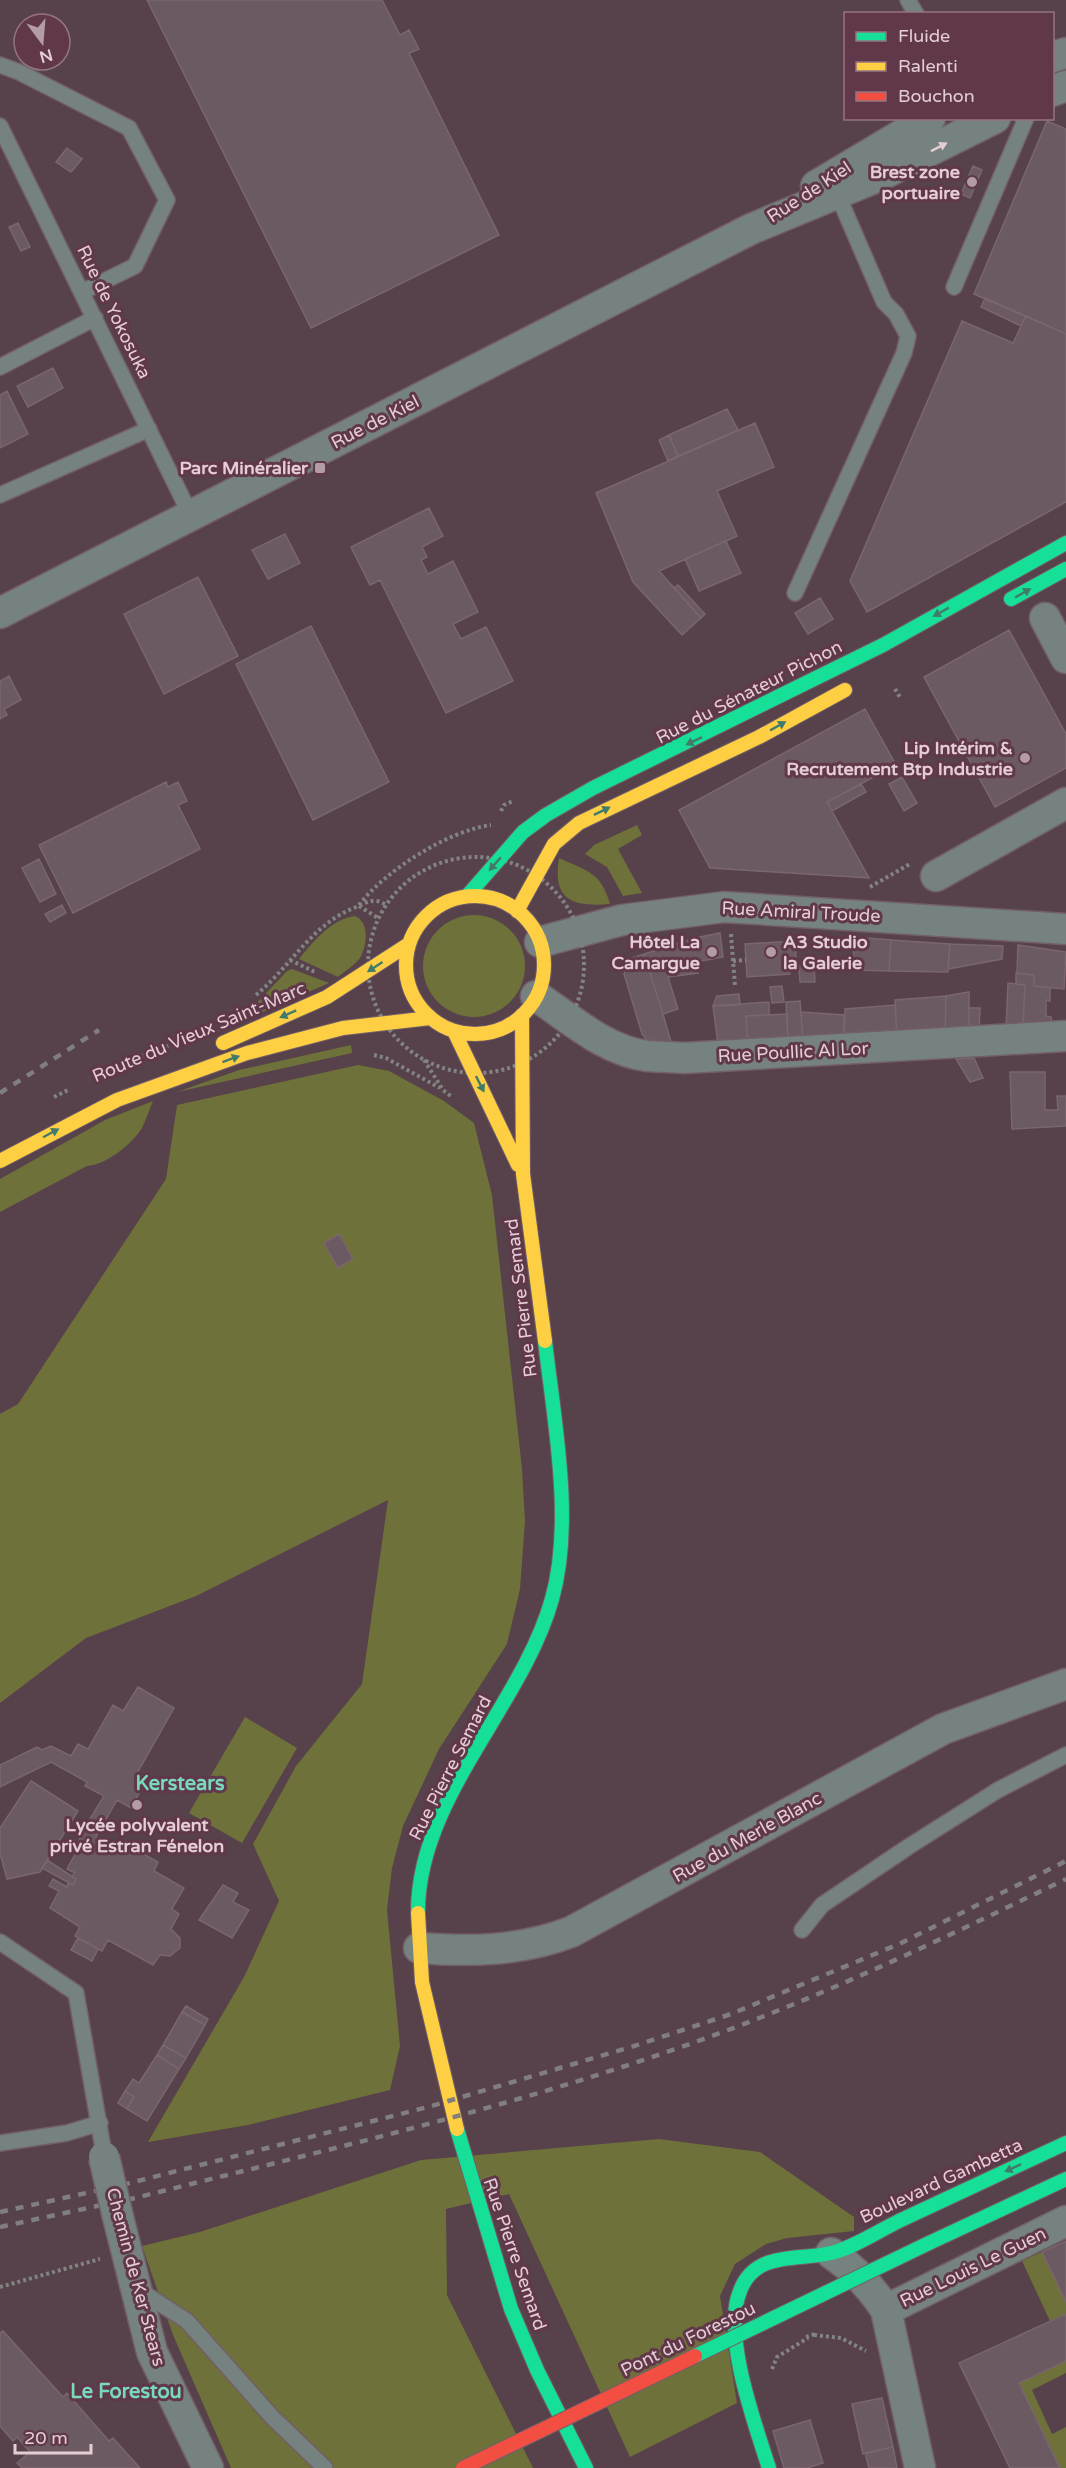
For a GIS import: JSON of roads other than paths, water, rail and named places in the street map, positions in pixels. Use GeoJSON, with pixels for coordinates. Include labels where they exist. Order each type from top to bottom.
{"type":"FeatureCollection","features":[{"type":"Feature","properties":{"kind":"main road","name":"Rue du Sénateur Pichon"},"geometry":{"type":"LineString","coordinates":[[468,897],[523,832],[546,815],[593,788],[842,666],[1066,543]]}},
{"type":"Feature","properties":{"kind":"main road"},"geometry":{"type":"LineString","coordinates":[[994,609],[1066,569]]}},
{"type":"Feature","properties":{"kind":"main road"},"geometry":{"type":"LineString","coordinates":[[518,911],[554,844],[579,823],[759,737],[861,681]]}},
{"type":"Feature","properties":{"kind":"main road"},"geometry":{"type":"LineString","coordinates":[[468,897],[494,900],[518,911],[534,930],[540,942],[544,969],[529,1005],[512,1023],[487,1033],[454,1031],[430,1018],[411,992],[406,977],[409,944],[418,926],[427,915],[439,906],[468,897]]}},
{"type":"Feature","properties":{"kind":"main road","name":"Route du Vieux Saint-Marc"},"geometry":{"type":"LineString","coordinates":[[210,1048],[327,997],[409,944]]}},
{"type":"Feature","properties":{"kind":"main road","name":"Rue Pierre Semard"},"geometry":{"type":"LineString","coordinates":[[529,1005],[523,1178],[543,1309],[562,1509],[560,1561],[553,1604],[531,1656],[495,1717],[432,1836],[423,1866],[419,1899],[419,1948],[423,1992],[433,2039],[493,2257],[512,2312],[586,2468]]}},
{"type":"Feature","properties":{"kind":"main road","name":"Route du Vieux Saint-Marc"},"geometry":{"type":"LineString","coordinates":[[0,1161],[117,1100],[248,1053],[343,1028],[430,1018]]}},
{"type":"Feature","properties":{"kind":"main road","name":"Rue Pierre Semard"},"geometry":{"type":"LineString","coordinates":[[454,1031],[495,1112],[523,1178]]}},
{"type":"Feature","properties":{"kind":"main road","name":"Route du Vieux Saint-Marc"},"geometry":{"type":"LineString","coordinates":[[65,1111],[134,1079]]}},
{"type":"Feature","properties":{"kind":"main road"},"geometry":{"type":"LineString","coordinates":[[0,1146],[46,1121]]}},
{"type":"Feature","properties":{"kind":"main road","name":"Boulevard Gambetta"},"geometry":{"type":"LineString","coordinates":[[831,2253],[1066,2143]]}},
{"type":"Feature","properties":{"kind":"main road","name":"Pont du Forestou"},"geometry":{"type":"LineString","coordinates":[[463,2468],[928,2243],[1066,2179]]}},
{"type":"Feature","properties":{"kind":"main road"},"geometry":{"type":"LineString","coordinates":[[768,2468],[741,2371],[735,2308],[739,2290],[763,2266],[795,2255],[831,2253]]}},
{"type":"Feature","properties":{"kind":"street","name":"Rue de Kiel"},"geometry":{"type":"LineString","coordinates":[[750,229],[809,190],[927,120]]}},
{"type":"Feature","properties":{"kind":"street","name":"Rue de Kiel"},"geometry":{"type":"LineString","coordinates":[[0,613],[750,229],[912,161],[984,121]]}},
{"type":"Feature","properties":{"kind":"street"},"geometry":{"type":"LineString","coordinates":[[1045,618],[1066,658]]}},
{"type":"Feature","properties":{"kind":"street"},"geometry":{"type":"LineString","coordinates":[[936,876],[1066,803]]}},
{"type":"Feature","properties":{"kind":"street","name":"Rue Amiral Troude"},"geometry":{"type":"LineString","coordinates":[[540,942],[622,920],[724,907],[1066,929]]}},
{"type":"Feature","properties":{"kind":"street","name":"Rue Poullic Al Lor"},"geometry":{"type":"LineString","coordinates":[[529,1005],[621,1050],[645,1056],[694,1057],[1066,1036]]}},
{"type":"Feature","properties":{"kind":"street","name":"Rue du Merle Blanc"},"geometry":{"type":"LineString","coordinates":[[419,1948],[486,1951],[544,1942],[571,1932],[943,1729],[1066,1684]]}},
{"type":"Feature","properties":{"kind":"street","name":"Chemin de Ker Stears"},"geometry":{"type":"LineString","coordinates":[[102,2143],[152,2352],[208,2468]]}},
{"type":"Feature","properties":{"kind":"street","name":"Rue Louis Le Guen"},"geometry":{"type":"LineString","coordinates":[[831,2253],[860,2278],[886,2310],[1066,2221]]}},
{"type":"Feature","properties":{"kind":"street"},"geometry":{"type":"LineString","coordinates":[[886,2310],[920,2468]]}},
{"type":"Feature","properties":{"kind":"lane"},"geometry":{"type":"LineString","coordinates":[[0,65],[19,72],[129,128],[167,200],[135,266],[82,292]]}},
{"type":"Feature","properties":{"kind":"lane"},"geometry":{"type":"LineString","coordinates":[[954,287],[1025,120]]}},
{"type":"Feature","properties":{"kind":"lane","name":"Rue de Yokosuka"},"geometry":{"type":"LineString","coordinates":[[0,126],[192,516]]}},
{"type":"Feature","properties":{"kind":"lane"},"geometry":{"type":"LineString","coordinates":[[795,593],[904,353],[908,336],[896,314],[884,302],[837,193]]}},
{"type":"Feature","properties":{"kind":"lane"},"geometry":{"type":"LineString","coordinates":[[0,367],[95,318]]}},
{"type":"Feature","properties":{"kind":"lane"},"geometry":{"type":"LineString","coordinates":[[0,495],[149,429]]}},
{"type":"Feature","properties":{"kind":"lane"},"geometry":{"type":"LineString","coordinates":[[802,1930],[822,1905],[908,1847],[998,1790],[1066,1755]]}},
{"type":"Feature","properties":{"kind":"lane"},"geometry":{"type":"LineString","coordinates":[[0,1942],[76,1993],[102,2143],[67,2133],[0,2143]]}},
{"type":"Feature","properties":{"kind":"lane"},"geometry":{"type":"LineString","coordinates":[[136,2288],[188,2321],[272,2416],[325,2468]]}},
{"type":"Feature","properties":{"kind":"railway"},"geometry":{"type":"LineString","coordinates":[[0,1093],[99,1030]]}},
{"type":"Feature","properties":{"kind":"railway"},"geometry":{"type":"LineString","coordinates":[[122,2185],[428,2107],[631,2047],[731,2014],[899,1944],[1066,1861]]}},
{"type":"Feature","properties":{"kind":"railway"},"geometry":{"type":"LineString","coordinates":[[127,2200],[475,2111],[681,2047],[828,1990],[1066,1879]]}},
{"type":"Feature","properties":{"kind":"railway"},"geometry":{"type":"LineString","coordinates":[[0,2212],[100,2190]]}},
{"type":"Feature","properties":{"kind":"railway"},"geometry":{"type":"LineString","coordinates":[[0,2227],[102,2205]]}},
{"type":"Feature","properties":{"kind":"place","name":"Brest zone portuaire"},"geometry":{"type":"Point","coordinates":[972,182]}},
{"type":"Feature","properties":{"kind":"place","name":"Parc Minéralier"},"geometry":{"type":"Point","coordinates":[320,468]}},
{"type":"Feature","properties":{"kind":"place","name":"Lip Intérim & Recrutement Btp Industrie"},"geometry":{"type":"Point","coordinates":[1025,758]}},
{"type":"Feature","properties":{"kind":"place","name":"Hôtel La Camargue"},"geometry":{"type":"Point","coordinates":[712,952]}},
{"type":"Feature","properties":{"kind":"place","name":"A3 Studio la Galerie"},"geometry":{"type":"Point","coordinates":[771,952]}},
{"type":"Feature","properties":{"kind":"place","name":"Lycée polyvalent privé Estran Fénelon"},"geometry":{"type":"Point","coordinates":[137,1805]}},
{"type":"Feature","properties":{"kind":"district","name":"Kerstears"},"geometry":{"type":"Point","coordinates":[180,1783]}},
{"type":"Feature","properties":{"kind":"district","name":"Le Forestou"},"geometry":{"type":"Point","coordinates":[126,2391]}}]}
